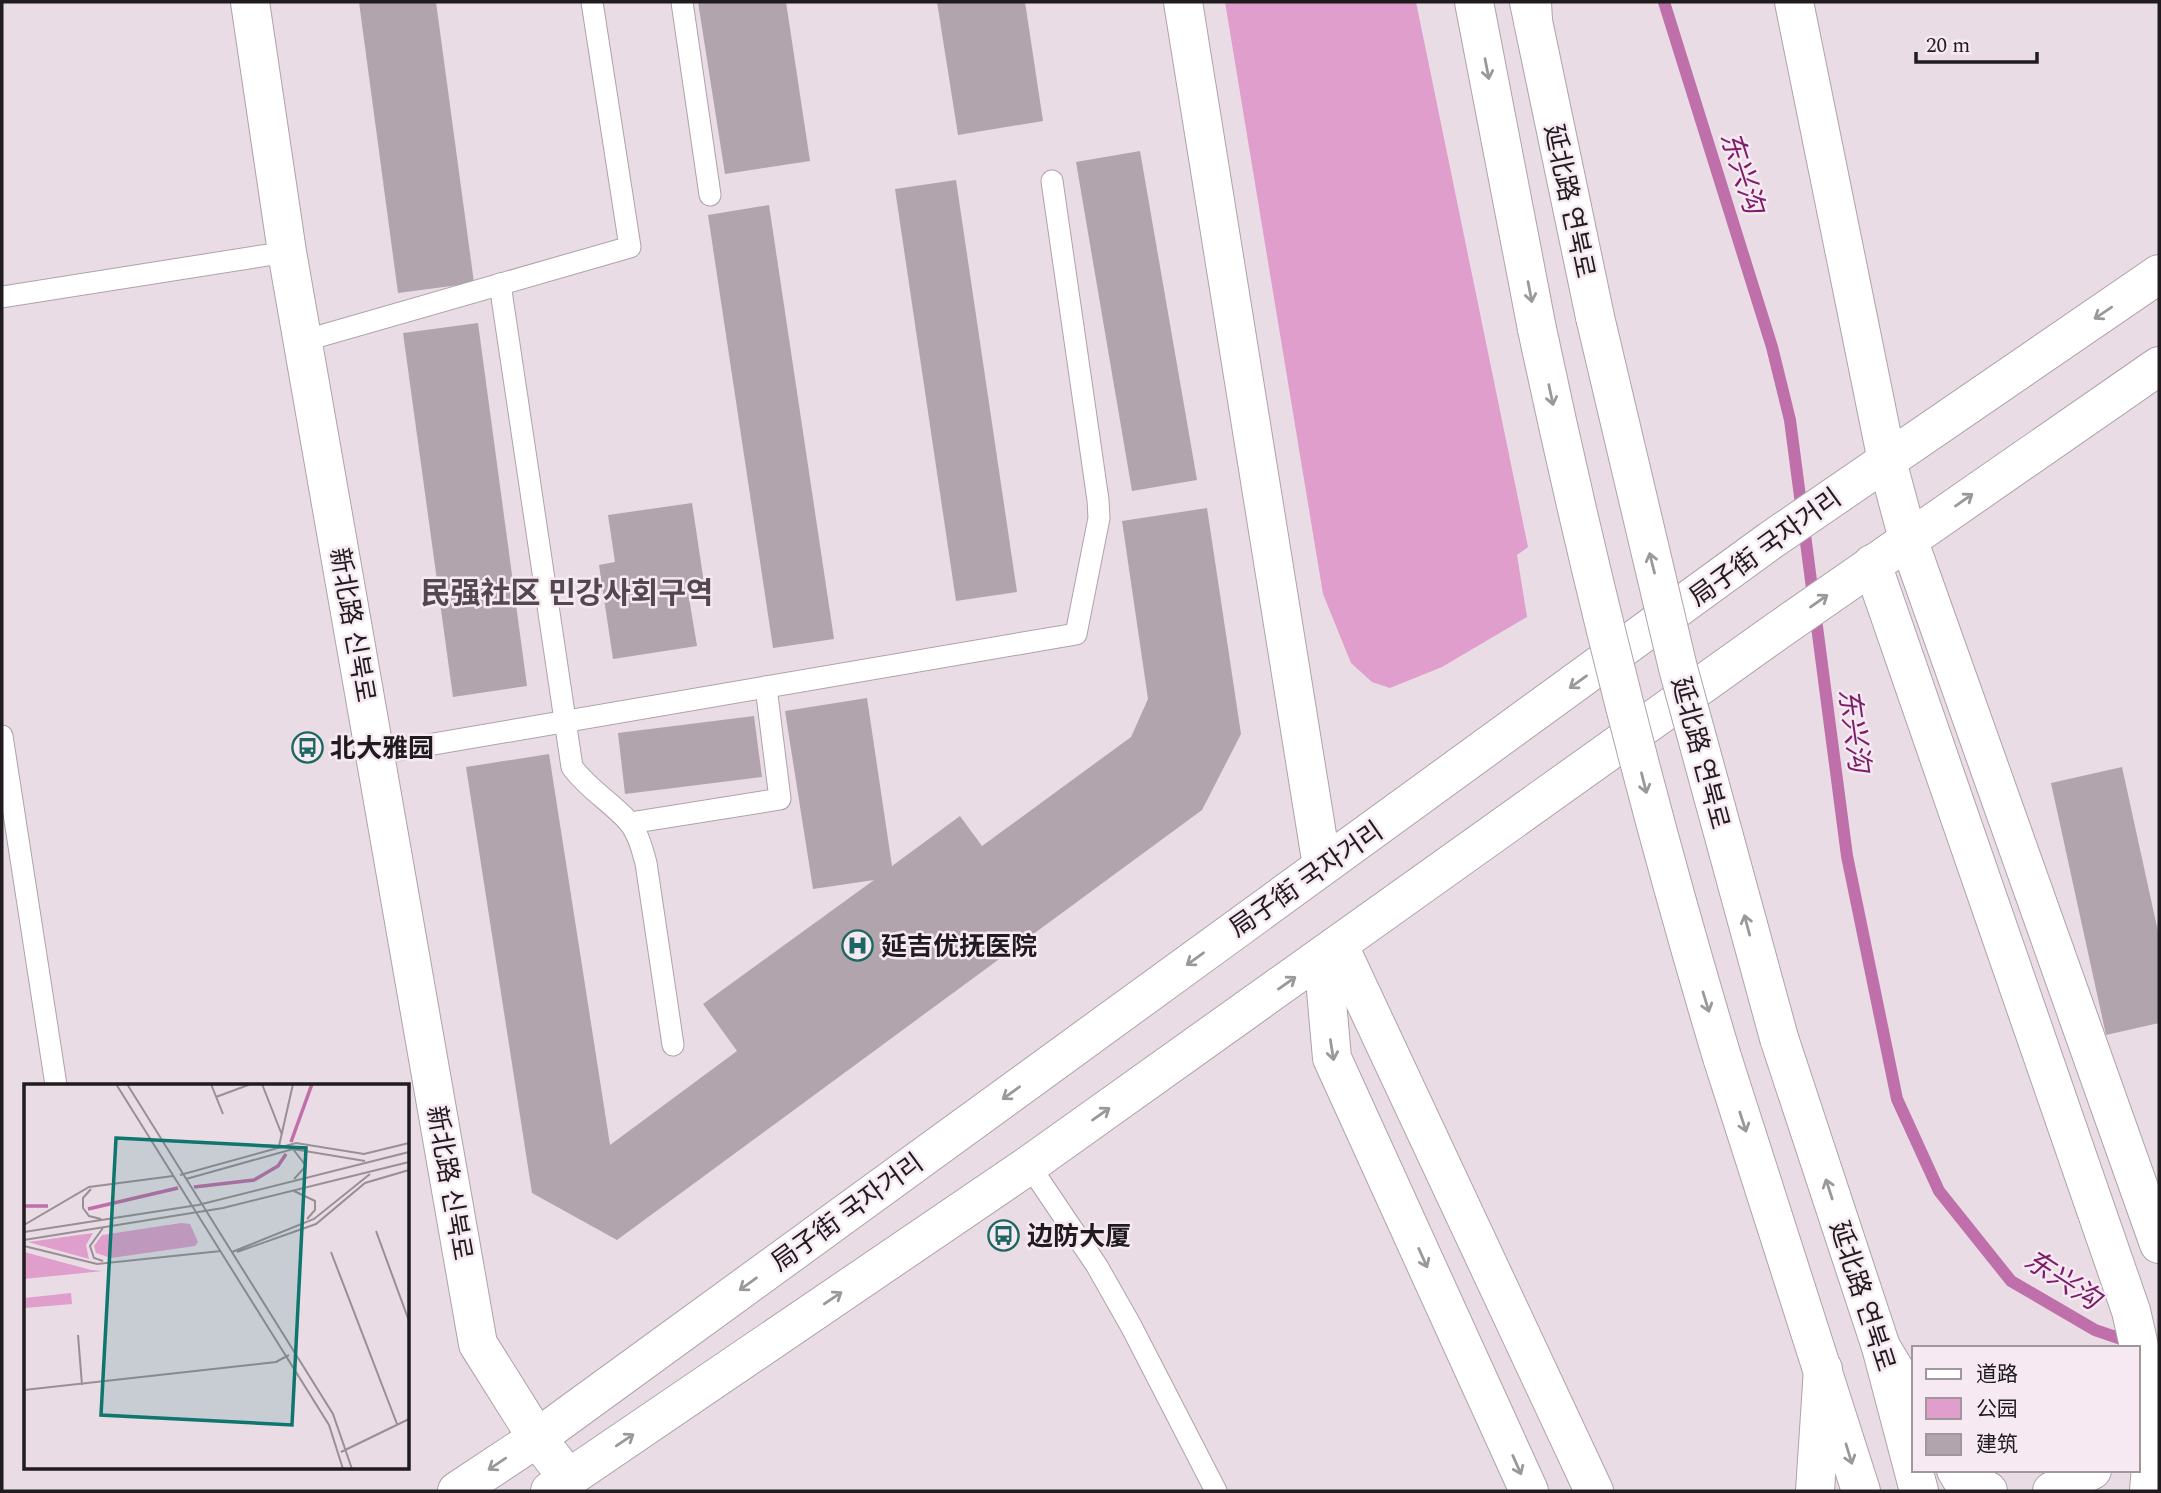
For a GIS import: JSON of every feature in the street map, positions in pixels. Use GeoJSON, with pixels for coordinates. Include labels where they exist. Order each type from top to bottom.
{"type":"FeatureCollection","features":[{"type":"Feature","properties":{"kind":"main road","name":"新北路 신북로"},"geometry":{"type":"LineString","coordinates":[[250,2],[287,252],[478,1344],[537,1438],[559,1485]]}},
{"type":"Feature","properties":{"kind":"main road"},"geometry":{"type":"LineString","coordinates":[[1183,2],[1330,862]]}},
{"type":"Feature","properties":{"kind":"main road"},"geometry":{"type":"LineString","coordinates":[[1205,2],[1330,862]]}},
{"type":"Feature","properties":{"kind":"main road","name":"延北路 연북로"},"geometry":{"type":"LineString","coordinates":[[1474,2],[1537,328],[1585,547],[1665,867],[1722,1057],[1861,1491]]}},
{"type":"Feature","properties":{"kind":"main road"},"geometry":{"type":"LineString","coordinates":[[1794,2],[1887,461],[1908,539],[2159,1244]]}},
{"type":"Feature","properties":{"kind":"main road"},"geometry":{"type":"LineString","coordinates":[[1813,2],[1879,335],[1887,461]]}},
{"type":"Feature","properties":{"kind":"main road","name":"延北路 연북로"},"geometry":{"type":"LineString","coordinates":[[1531,8],[1595,317],[1678,668],[1779,1038],[1881,1347],[1912,1464]]}},
{"type":"Feature","properties":{"kind":"main road","name":"局子街 국자거리"},"geometry":{"type":"LineString","coordinates":[[457,1491],[537,1438],[1771,540],[2159,274]]}},
{"type":"Feature","properties":{"kind":"main road"},"geometry":{"type":"LineString","coordinates":[[559,1485],[1029,1165],[1780,629],[2159,366]]}},
{"type":"Feature","properties":{"kind":"main road"},"geometry":{"type":"LineString","coordinates":[[1865,569],[2132,1311],[2137,1346]]}},
{"type":"Feature","properties":{"kind":"main road"},"geometry":{"type":"LineString","coordinates":[[1331,952],[1332,1058],[1529,1491]]}},
{"type":"Feature","properties":{"kind":"main road"},"geometry":{"type":"LineString","coordinates":[[1331,952],[1569,1491]]}},
{"type":"Feature","properties":{"kind":"main road"},"geometry":{"type":"LineString","coordinates":[[1331,952],[1594,1491]]}},
{"type":"Feature","properties":{"kind":"main road"},"geometry":{"type":"LineString","coordinates":[[1881,1347],[1912,1399]]}},
{"type":"Feature","properties":{"kind":"main road"},"geometry":{"type":"LineString","coordinates":[[1815,1491],[1823,1369]]}},
{"type":"Feature","properties":{"kind":"main road"},"geometry":{"type":"LineString","coordinates":[[2140,1372],[2152,1463],[2149,1491]]}},
{"type":"Feature","properties":{"kind":"main road","name":"延北路 연북로"},"geometry":{"type":"LineString","coordinates":[[1914,1472],[1919,1491]]}},
{"type":"Feature","properties":{"kind":"main road"},"geometry":{"type":"LineString","coordinates":[[2052,1491],[2090,1472]]}},
{"type":"Feature","properties":{"kind":"lane"},"geometry":{"type":"LineString","coordinates":[[303,341],[630,247],[592,2]]}},
{"type":"Feature","properties":{"kind":"lane"},"geometry":{"type":"LineString","coordinates":[[682,2],[710,195]]}},
{"type":"Feature","properties":{"kind":"lane"},"geometry":{"type":"LineString","coordinates":[[375,754],[1076,634],[1099,518],[1052,181]]}},
{"type":"Feature","properties":{"kind":"lane"},"geometry":{"type":"LineString","coordinates":[[2,297],[287,252]]}},
{"type":"Feature","properties":{"kind":"lane"},"geometry":{"type":"LineString","coordinates":[[500,284],[572,766],[584,783],[630,822],[646,863],[673,1045]]}},
{"type":"Feature","properties":{"kind":"lane"},"geometry":{"type":"LineString","coordinates":[[630,822],[780,799],[766,687]]}},
{"type":"Feature","properties":{"kind":"lane"},"geometry":{"type":"LineString","coordinates":[[2,736],[56,1084]]}},
{"type":"Feature","properties":{"kind":"lane"},"geometry":{"type":"LineString","coordinates":[[1029,1165],[1097,1266],[1216,1491]]}},
{"type":"Feature","properties":{"kind":"green space"},"geometry":{"type":"Polygon","coordinates":[[[1225,2],[1416,2],[1528,547],[1517,555],[1527,617],[1442,667],[1390,688],[1372,682],[1351,663],[1323,594],[1225,2]]]}},
{"type":"Feature","properties":{"kind":"building"},"geometry":{"type":"Polygon","coordinates":[[[359,2],[436,2],[474,283],[398,293],[359,2]]]}},
{"type":"Feature","properties":{"kind":"building"},"geometry":{"type":"Polygon","coordinates":[[[698,2],[786,2],[810,161],[725,174],[698,2]]]}},
{"type":"Feature","properties":{"kind":"building"},"geometry":{"type":"Polygon","coordinates":[[[937,2],[1025,2],[1043,121],[958,135],[937,2]]]}},
{"type":"Feature","properties":{"kind":"building"},"geometry":{"type":"Polygon","coordinates":[[[1140,151],[1197,480],[1132,491],[1076,162],[1140,151]]]}},
{"type":"Feature","properties":{"kind":"building"},"geometry":{"type":"Polygon","coordinates":[[[956,180],[1017,592],[956,601],[895,189],[956,180]]]}},
{"type":"Feature","properties":{"kind":"building"},"geometry":{"type":"Polygon","coordinates":[[[769,205],[834,639],[773,648],[708,215],[769,205]]]}},
{"type":"Feature","properties":{"kind":"building"},"geometry":{"type":"Polygon","coordinates":[[[478,323],[527,686],[453,697],[403,333],[478,323]]]}},
{"type":"Feature","properties":{"kind":"building"},"geometry":{"type":"Polygon","coordinates":[[[692,503],[704,583],[687,586],[697,646],[613,659],[599,565],[615,562],[608,515],[692,503]]]}},
{"type":"Feature","properties":{"kind":"building"},"geometry":{"type":"Polygon","coordinates":[[[1207,508],[1241,734],[1202,810],[617,1240],[532,1193],[466,767],[549,754],[610,1145],[737,1051],[703,1004],[874,880],[813,889],[785,711],[867,698],[892,866],[960,816],[982,846],[1131,737],[1148,699],[1122,521],[1207,508]]]}},
{"type":"Feature","properties":{"kind":"building"},"geometry":{"type":"Polygon","coordinates":[[[754,716],[762,777],[625,794],[618,733],[754,716]]]}},
{"type":"Feature","properties":{"kind":"building"},"geometry":{"type":"Polygon","coordinates":[[[2122,767],[2159,936],[2159,1023],[2106,1035],[2051,783],[2122,767]]]}},
{"type":"Feature","properties":{"kind":"waterway","name":"东兴沟"},"geometry":{"type":"LineString","coordinates":[[1664,2],[1772,347],[1790,420],[1847,856],[1897,1099],[1939,1191],[2011,1281],[2095,1330],[2133,1343]]}},
{"type":"Feature","properties":{"kind":"place","name":"北大雅园"},"geometry":{"type":"Point","coordinates":[307,748]}},
{"type":"Feature","properties":{"kind":"place","name":"延吉优抚医院"},"geometry":{"type":"Point","coordinates":[858,946]}},
{"type":"Feature","properties":{"kind":"place","name":"边防大厦"},"geometry":{"type":"Point","coordinates":[1004,1236]}},
{"type":"Feature","properties":{"kind":"district","name":"民强社区 민강사회구역"},"geometry":{"type":"Point","coordinates":[567,593]}}]}
